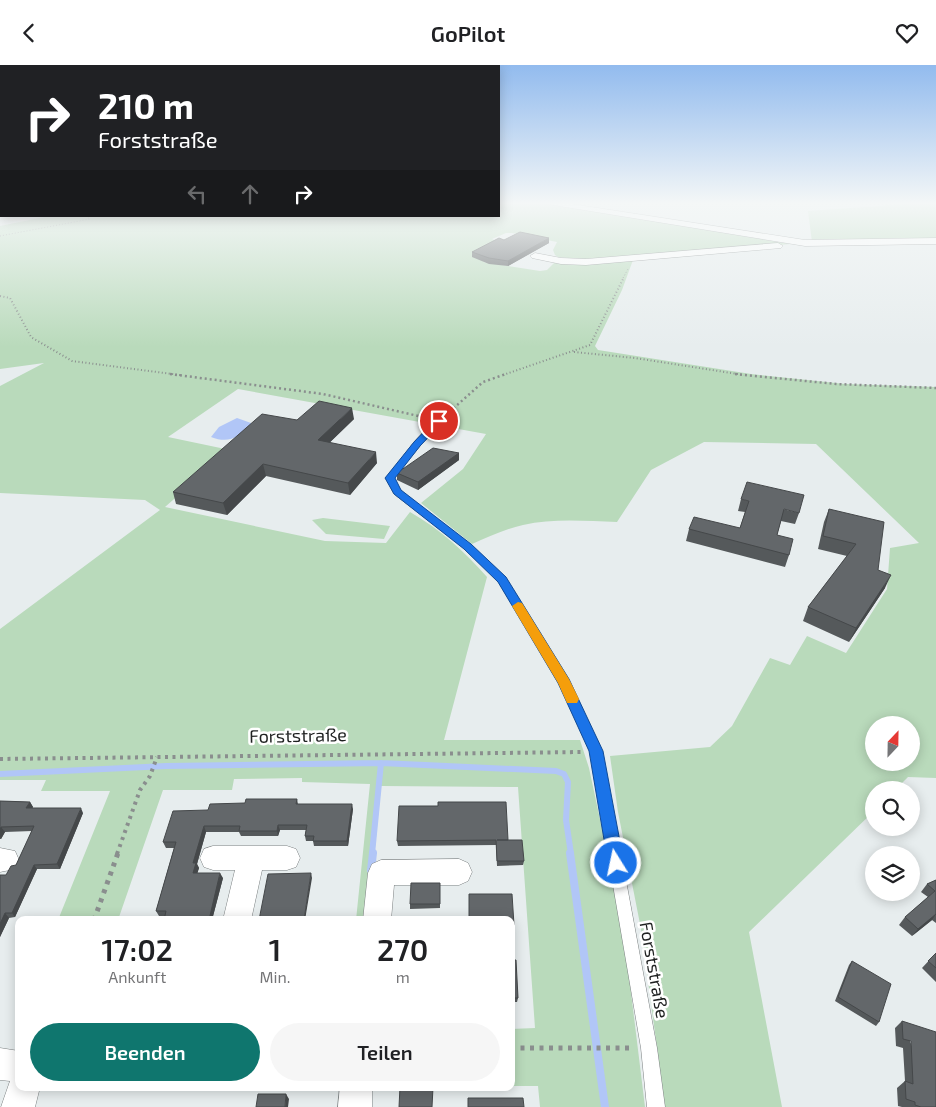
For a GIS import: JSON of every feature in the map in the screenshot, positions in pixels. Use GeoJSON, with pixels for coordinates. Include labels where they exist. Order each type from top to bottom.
{"type":"FeatureCollection","features":[{"type":"Feature","properties":{"kind":"street"},"geometry":{"type":"LineString","coordinates":[[535,256],[575,262],[718,251]]}},
{"type":"Feature","properties":{"kind":"street"},"geometry":{"type":"LineString","coordinates":[[213,858],[287,858]]}},
{"type":"Feature","properties":{"kind":"street"},"geometry":{"type":"LineString","coordinates":[[238,916],[251,858]]}},
{"type":"Feature","properties":{"kind":"street"},"geometry":{"type":"LineString","coordinates":[[377,916],[381,873],[459,873]]}},
{"type":"Feature","properties":{"kind":"street"},"geometry":{"type":"LineString","coordinates":[[0,1063],[15,1066]]}},
{"type":"Feature","properties":{"kind":"street"},"geometry":{"type":"LineString","coordinates":[[18,1107],[23,1091]]}},
{"type":"Feature","properties":{"kind":"street"},"geometry":{"type":"LineString","coordinates":[[355,1107],[356,1091]]}},
{"type":"Feature","properties":{"kind":"lane","name":"Forststraße"},"geometry":{"type":"LineString","coordinates":[[439,421],[417,444],[390,478],[397,492],[467,547],[502,579],[564,682],[596,751],[649,1048],[656,1107]]}},
{"type":"Feature","properties":{"kind":"path"},"geometry":{"type":"LineString","coordinates":[[0,296],[10,298],[31,337],[72,361],[323,394],[439,421],[483,383],[590,345],[620,289],[633,258]]}},
{"type":"Feature","properties":{"kind":"path"},"geometry":{"type":"LineString","coordinates":[[571,352],[601,354],[768,378],[846,385],[936,388]]}},
{"type":"Feature","properties":{"kind":"path","name":"Forststraße"},"geometry":{"type":"LineString","coordinates":[[0,759],[596,751]]}},
{"type":"Feature","properties":{"kind":"path"},"geometry":{"type":"LineString","coordinates":[[95,916],[140,790],[150,776],[157,757]]}},
{"type":"Feature","properties":{"kind":"path"},"geometry":{"type":"LineString","coordinates":[[515,1048],[616,1047]]}},
{"type":"Feature","properties":{"kind":"green space"},"geometry":{"type":"Polygon","coordinates":[[[0,251],[498,251],[483,262],[540,271],[547,270],[555,262],[633,260],[622,290],[595,346],[598,350],[751,374],[845,384],[936,387],[936,778],[908,777],[904,781],[865,781],[865,820],[749,932],[782,1107],[665,1107],[641,929],[618,812],[610,756],[710,747],[732,726],[770,658],[790,665],[807,636],[846,653],[887,589],[890,548],[919,543],[816,444],[704,442],[651,470],[617,522],[546,521],[523,525],[497,533],[472,544],[421,503],[463,469],[486,434],[238,389],[168,437],[230,450],[165,507],[325,541],[386,543],[410,512],[432,526],[452,541],[487,577],[444,740],[580,740],[589,768],[623,927],[645,1107],[540,1107],[538,1086],[515,1086],[515,1029],[535,1028],[518,787],[381,786],[368,916],[356,916],[370,784],[302,782],[302,778],[234,779],[232,790],[163,790],[119,916],[60,916],[110,791],[41,791],[46,780],[0,780],[0,629],[160,510],[145,500],[0,493],[0,386],[44,363],[0,369],[0,251]]]}},
{"type":"Feature","properties":{"kind":"green space"},"geometry":{"type":"Polygon","coordinates":[[[553,251],[708,251],[590,260],[558,257],[553,251]]]}},
{"type":"Feature","properties":{"kind":"green space"},"geometry":{"type":"Polygon","coordinates":[[[323,518],[390,526],[384,539],[326,534],[312,520],[323,518]]]}},
{"type":"Feature","properties":{"kind":"water"},"geometry":{"type":"Polygon","coordinates":[[[237,418],[251,423],[252,426],[233,438],[223,440],[211,437],[219,427],[237,418]]]}},
{"type":"Feature","properties":{"kind":"building"},"geometry":{"type":"Polygon","coordinates":[[[526,251],[508,261],[489,258],[472,252],[526,251]]]}},
{"type":"Feature","properties":{"kind":"building"},"geometry":{"type":"Polygon","coordinates":[[[319,401],[352,408],[318,440],[376,452],[348,483],[263,464],[223,503],[173,492],[262,414],[297,420],[319,401]]]}},
{"type":"Feature","properties":{"kind":"building"},"geometry":{"type":"Polygon","coordinates":[[[433,448],[459,453],[418,482],[397,473],[433,448]]]}},
{"type":"Feature","properties":{"kind":"building"},"geometry":{"type":"Polygon","coordinates":[[[747,482],[804,495],[799,513],[784,509],[777,535],[793,539],[789,555],[689,529],[694,517],[740,528],[749,501],[741,499],[747,482]]]}},
{"type":"Feature","properties":{"kind":"building"},"geometry":{"type":"Polygon","coordinates":[[[829,509],[884,522],[878,570],[891,575],[856,628],[808,607],[856,544],[823,536],[829,509]]]}},
{"type":"Feature","properties":{"kind":"building"},"geometry":{"type":"Polygon","coordinates":[[[246,799],[297,799],[296,804],[352,804],[347,841],[313,841],[314,836],[305,836],[307,825],[278,825],[277,831],[239,831],[240,826],[204,826],[193,863],[196,863],[193,873],[220,873],[210,916],[165,916],[166,911],[156,911],[176,842],[163,842],[173,811],[208,810],[210,804],[245,803],[246,799]]]}},
{"type":"Feature","properties":{"kind":"building"},"geometry":{"type":"Polygon","coordinates":[[[0,801],[30,802],[26,808],[81,808],[57,864],[34,865],[12,913],[5,913],[0,924],[0,875],[6,875],[11,866],[16,865],[34,826],[1,827],[0,830],[0,801]]]}},
{"type":"Feature","properties":{"kind":"building"},"geometry":{"type":"Polygon","coordinates":[[[438,802],[506,802],[508,840],[522,840],[524,861],[497,861],[496,840],[397,841],[399,806],[438,806],[438,802]]]}},
{"type":"Feature","properties":{"kind":"building"},"geometry":{"type":"Polygon","coordinates":[[[311,873],[305,916],[260,916],[268,874],[311,873]]]}},
{"type":"Feature","properties":{"kind":"building"},"geometry":{"type":"Polygon","coordinates":[[[936,880],[936,914],[918,929],[905,917],[935,891],[927,884],[936,880]]]}},
{"type":"Feature","properties":{"kind":"building"},"geometry":{"type":"Polygon","coordinates":[[[411,883],[440,883],[440,904],[410,904],[411,883]]]}},
{"type":"Feature","properties":{"kind":"building"},"geometry":{"type":"Polygon","coordinates":[[[469,894],[512,894],[513,916],[469,916],[469,894]]]}},
{"type":"Feature","properties":{"kind":"building"},"geometry":{"type":"Polygon","coordinates":[[[936,953],[936,968],[928,961],[936,953]]]}},
{"type":"Feature","properties":{"kind":"building"},"geometry":{"type":"Polygon","coordinates":[[[515,960],[516,960],[518,998],[515,998],[515,960]]]}},
{"type":"Feature","properties":{"kind":"building"},"geometry":{"type":"Polygon","coordinates":[[[852,961],[891,984],[879,1022],[838,997],[852,961]]]}},
{"type":"Feature","properties":{"kind":"building"},"geometry":{"type":"Polygon","coordinates":[[[902,1021],[936,1032],[936,1107],[921,1107],[915,1105],[915,1102],[906,1099],[905,1081],[913,1084],[911,1041],[903,1039],[902,1021]]]}},
{"type":"Feature","properties":{"kind":"building"},"geometry":{"type":"Polygon","coordinates":[[[400,1091],[433,1091],[432,1107],[399,1107],[400,1091]]]}},
{"type":"Feature","properties":{"kind":"building"},"geometry":{"type":"Polygon","coordinates":[[[258,1094],[286,1094],[285,1107],[256,1107],[258,1094]]]}},
{"type":"Feature","properties":{"kind":"building"},"geometry":{"type":"Polygon","coordinates":[[[468,1098],[523,1098],[524,1107],[468,1107],[468,1098]]]}},
{"type":"Feature","properties":{"kind":"waterway"},"geometry":{"type":"LineString","coordinates":[[0,774],[166,766],[381,763]]}},
{"type":"Feature","properties":{"kind":"waterway"},"geometry":{"type":"LineString","coordinates":[[372,854],[381,763]]}},
{"type":"Feature","properties":{"kind":"waterway"},"geometry":{"type":"LineString","coordinates":[[381,763],[556,771],[564,774],[568,782],[566,820],[571,854]]}},
{"type":"Feature","properties":{"kind":"waterway"},"geometry":{"type":"LineString","coordinates":[[371,870],[373,853]]}},
{"type":"Feature","properties":{"kind":"waterway"},"geometry":{"type":"LineString","coordinates":[[570,853],[605,1107]]}},
{"type":"Feature","properties":{"kind":"slow traffic"},"geometry":{"type":"LineString","coordinates":[[518,606],[564,682],[572,699]]}},
{"type":"Feature","properties":{"kind":"route"},"geometry":{"type":"LineString","coordinates":[[439,421],[417,444],[390,478],[397,492],[467,547],[502,579],[564,682],[596,751],[616,863]]}}]}
